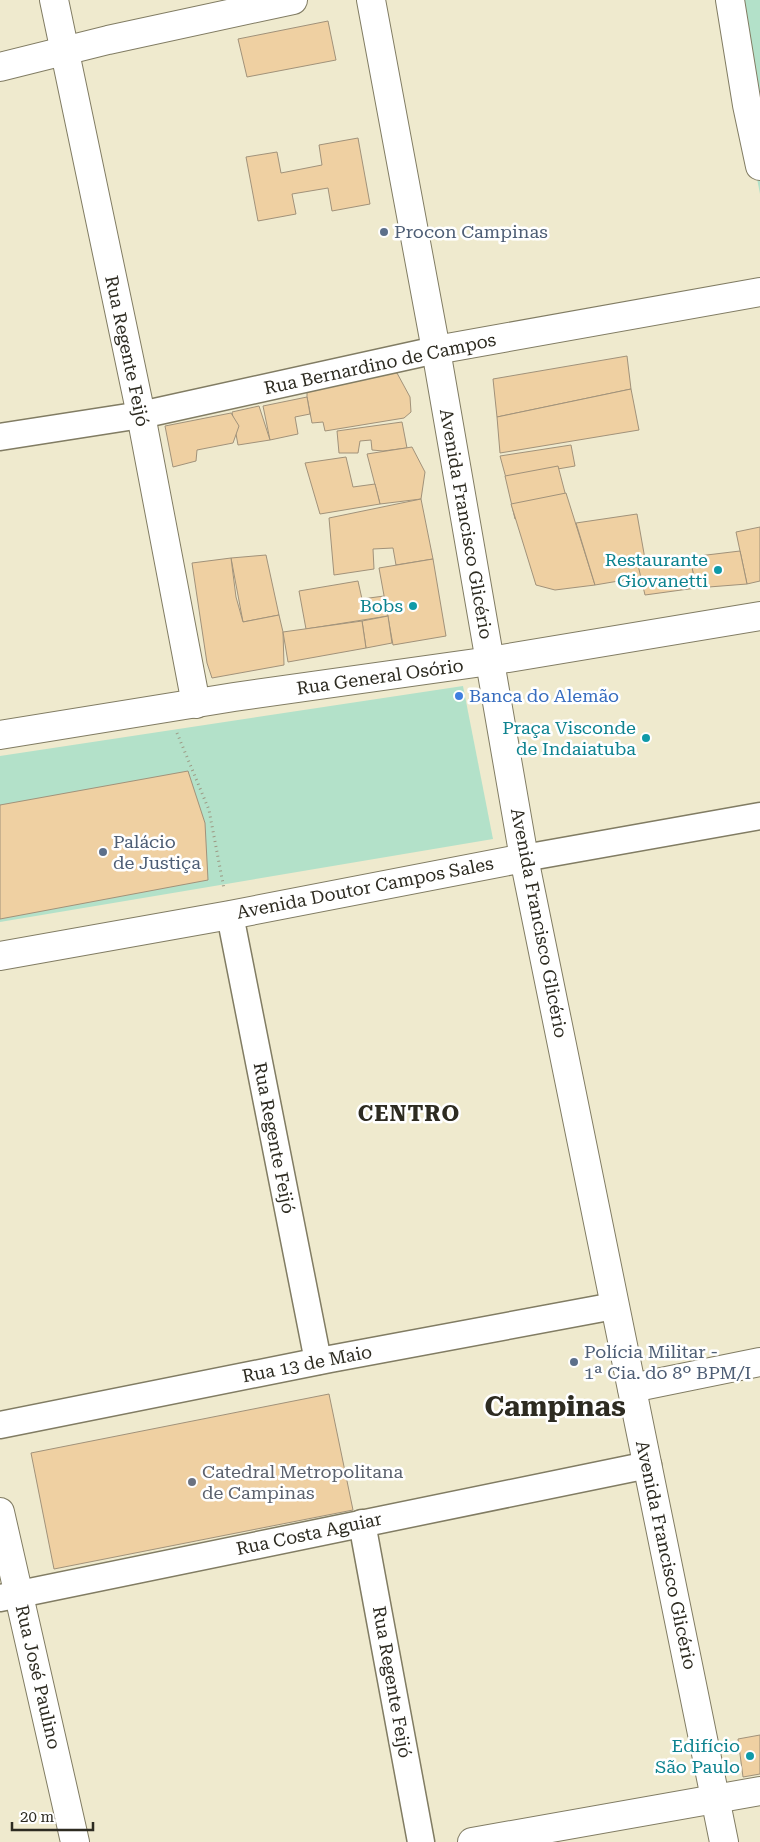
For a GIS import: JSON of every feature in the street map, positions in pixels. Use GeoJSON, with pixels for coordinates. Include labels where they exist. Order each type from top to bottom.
{"type":"FeatureCollection","features":[{"type":"Feature","properties":{"kind":"main road","name":"Rua Regente Feijó"},"geometry":{"type":"LineString","coordinates":[[54,0],[141,415],[196,704]]}},
{"type":"Feature","properties":{"kind":"main road"},"geometry":{"type":"LineString","coordinates":[[0,67],[108,40],[293,0]]}},
{"type":"Feature","properties":{"kind":"main road","name":"Avenida Francisco Glicério"},"geometry":{"type":"LineString","coordinates":[[371,0],[436,350],[524,858],[724,1842]]}},
{"type":"Feature","properties":{"kind":"main road"},"geometry":{"type":"LineString","coordinates":[[730,0],[747,105],[760,166]]}},
{"type":"Feature","properties":{"kind":"main road","name":"Rua Bernardino de Campos"},"geometry":{"type":"LineString","coordinates":[[436,350],[760,292]]}},
{"type":"Feature","properties":{"kind":"main road","name":"Rua General Osório"},"geometry":{"type":"LineString","coordinates":[[0,736],[196,704],[490,661],[760,616]]}},
{"type":"Feature","properties":{"kind":"main road","name":"Avenida Doutor Campos Sales"},"geometry":{"type":"LineString","coordinates":[[0,956],[524,858]]}},
{"type":"Feature","properties":{"kind":"main road"},"geometry":{"type":"LineString","coordinates":[[632,1388],[760,1362]]}},
{"type":"Feature","properties":{"kind":"main road","name":"Rua José Paulino"},"geometry":{"type":"LineString","coordinates":[[0,1512],[10,1596],[75,1842]]}},
{"type":"Feature","properties":{"kind":"main road"},"geometry":{"type":"LineString","coordinates":[[472,1842],[760,1791]]}},
{"type":"Feature","properties":{"kind":"street","name":"Rua Bernardino de Campos"},"geometry":{"type":"LineString","coordinates":[[0,437],[141,415],[436,350]]}},
{"type":"Feature","properties":{"kind":"street","name":"Avenida Doutor Campos Sales"},"geometry":{"type":"LineString","coordinates":[[524,858],[760,816]]}},
{"type":"Feature","properties":{"kind":"street","name":"Rua Regente Feijó"},"geometry":{"type":"LineString","coordinates":[[230,914],[318,1361]]}},
{"type":"Feature","properties":{"kind":"street","name":"Rua 13 de Maio"},"geometry":{"type":"LineString","coordinates":[[0,1425],[318,1361],[614,1306]]}},
{"type":"Feature","properties":{"kind":"street","name":"Rua Costa Aguiar"},"geometry":{"type":"LineString","coordinates":[[10,1596],[648,1465]]}},
{"type":"Feature","properties":{"kind":"street","name":"Rua Regente Feijó"},"geometry":{"type":"LineString","coordinates":[[362,1523],[421,1842]]}},
{"type":"Feature","properties":{"kind":"path"},"geometry":{"type":"LineString","coordinates":[[168,709],[209,810],[219,872],[230,914]]}},
{"type":"Feature","properties":{"kind":"green space"},"geometry":{"type":"Polygon","coordinates":[[[726,0],[760,0],[760,194],[743,105],[726,0]]]}},
{"type":"Feature","properties":{"kind":"green space"},"geometry":{"type":"Polygon","coordinates":[[[463,686],[493,839],[0,922],[0,756],[463,686]]]}},
{"type":"Feature","properties":{"kind":"building"},"geometry":{"type":"Polygon","coordinates":[[[328,21],[336,60],[247,77],[238,39],[328,21]]]}},
{"type":"Feature","properties":{"kind":"building"},"geometry":{"type":"Polygon","coordinates":[[[358,138],[370,204],[332,211],[328,188],[292,194],[296,214],[258,221],[246,157],[277,152],[281,173],[322,165],[319,145],[358,138]]]}},
{"type":"Feature","properties":{"kind":"building"},"geometry":{"type":"Polygon","coordinates":[[[627,356],[631,389],[497,417],[493,379],[627,356]]]}},
{"type":"Feature","properties":{"kind":"building"},"geometry":{"type":"Polygon","coordinates":[[[383,369],[397,373],[410,397],[411,412],[404,418],[325,431],[323,422],[312,423],[307,397],[307,382],[383,369]]]}},
{"type":"Feature","properties":{"kind":"building"},"geometry":{"type":"Polygon","coordinates":[[[631,389],[639,430],[500,453],[497,417],[631,389]]]}},
{"type":"Feature","properties":{"kind":"building"},"geometry":{"type":"Polygon","coordinates":[[[307,397],[310,414],[295,417],[298,434],[270,440],[263,406],[307,397]]]}},
{"type":"Feature","properties":{"kind":"building"},"geometry":{"type":"Polygon","coordinates":[[[259,406],[270,440],[238,445],[232,412],[259,406]]]}},
{"type":"Feature","properties":{"kind":"building"},"geometry":{"type":"Polygon","coordinates":[[[231,413],[239,426],[233,443],[197,450],[196,461],[173,467],[165,426],[231,413]]]}},
{"type":"Feature","properties":{"kind":"building"},"geometry":{"type":"Polygon","coordinates":[[[402,422],[407,448],[383,451],[372,450],[371,440],[360,441],[358,453],[339,453],[337,431],[402,422]]]}},
{"type":"Feature","properties":{"kind":"building"},"geometry":{"type":"Polygon","coordinates":[[[571,445],[575,466],[506,478],[500,456],[571,445]]]}},
{"type":"Feature","properties":{"kind":"building"},"geometry":{"type":"Polygon","coordinates":[[[412,447],[425,472],[421,499],[380,504],[367,454],[412,447]]]}},
{"type":"Feature","properties":{"kind":"building"},"geometry":{"type":"Polygon","coordinates":[[[346,457],[353,487],[375,484],[380,504],[320,514],[305,463],[346,457]]]}},
{"type":"Feature","properties":{"kind":"building"},"geometry":{"type":"Polygon","coordinates":[[[558,466],[569,508],[515,519],[505,476],[558,466]]]}},
{"type":"Feature","properties":{"kind":"building"},"geometry":{"type":"Polygon","coordinates":[[[566,493],[595,585],[555,590],[536,585],[511,504],[566,493]]]}},
{"type":"Feature","properties":{"kind":"building"},"geometry":{"type":"Polygon","coordinates":[[[421,499],[433,559],[396,565],[393,548],[373,549],[374,569],[334,575],[329,518],[421,499]]]}},
{"type":"Feature","properties":{"kind":"building"},"geometry":{"type":"Polygon","coordinates":[[[637,514],[648,576],[595,585],[576,523],[637,514]]]}},
{"type":"Feature","properties":{"kind":"building"},"geometry":{"type":"Polygon","coordinates":[[[760,527],[760,581],[747,584],[736,532],[760,527]]]}},
{"type":"Feature","properties":{"kind":"building","name":"Restaurante Giovanetti"},"geometry":{"type":"Polygon","coordinates":[[[740,551],[747,584],[696,588],[690,557],[740,551]]]}},
{"type":"Feature","properties":{"kind":"building"},"geometry":{"type":"Polygon","coordinates":[[[266,555],[279,615],[243,622],[231,558],[266,555]]]}},
{"type":"Feature","properties":{"kind":"building"},"geometry":{"type":"Polygon","coordinates":[[[690,557],[696,588],[645,595],[638,565],[690,557]]]}},
{"type":"Feature","properties":{"kind":"building"},"geometry":{"type":"Polygon","coordinates":[[[231,558],[236,597],[243,622],[279,615],[283,632],[284,665],[212,678],[207,663],[192,563],[231,558]]]}},
{"type":"Feature","properties":{"kind":"building","name":"Bobs"},"geometry":{"type":"Polygon","coordinates":[[[433,559],[446,636],[393,645],[379,568],[433,559]]]}},
{"type":"Feature","properties":{"kind":"building"},"geometry":{"type":"Polygon","coordinates":[[[358,581],[362,599],[384,596],[388,616],[306,629],[299,591],[358,581]]]}},
{"type":"Feature","properties":{"kind":"building"},"geometry":{"type":"Polygon","coordinates":[[[388,616],[392,643],[366,648],[362,621],[388,616]]]}},
{"type":"Feature","properties":{"kind":"building"},"geometry":{"type":"Polygon","coordinates":[[[362,621],[366,648],[288,662],[283,632],[362,621]]]}},
{"type":"Feature","properties":{"kind":"building","name":"Palácio de Justiça"},"geometry":{"type":"Polygon","coordinates":[[[188,771],[205,823],[208,880],[0,919],[0,805],[188,771]]]}},
{"type":"Feature","properties":{"kind":"building","name":"Catedral Metropolitana de Campinas"},"geometry":{"type":"Polygon","coordinates":[[[329,1394],[353,1510],[54,1569],[31,1453],[329,1394]]]}},
{"type":"Feature","properties":{"kind":"building","name":"Edifício São Paulo"},"geometry":{"type":"Polygon","coordinates":[[[760,1735],[760,1774],[743,1777],[738,1739],[760,1735]]]}},
{"type":"Feature","properties":{"kind":"place","name":"Procon Campinas"},"geometry":{"type":"Point","coordinates":[384,232]}},
{"type":"Feature","properties":{"kind":"place","name":"Restaurante Giovanetti"},"geometry":{"type":"Point","coordinates":[718,570]}},
{"type":"Feature","properties":{"kind":"place","name":"Bobs"},"geometry":{"type":"Point","coordinates":[413,606]}},
{"type":"Feature","properties":{"kind":"place","name":"Banca do Alemão"},"geometry":{"type":"Point","coordinates":[459,696]}},
{"type":"Feature","properties":{"kind":"place","name":"Praça Visconde de Indaiatuba"},"geometry":{"type":"Point","coordinates":[646,738]}},
{"type":"Feature","properties":{"kind":"place","name":"Palácio de Justiça"},"geometry":{"type":"Point","coordinates":[103,852]}},
{"type":"Feature","properties":{"kind":"place","name":"Polícia Militar - 1ª Cia. do 8º BPM/I"},"geometry":{"type":"Point","coordinates":[574,1362]}},
{"type":"Feature","properties":{"kind":"place","name":"Catedral Metropolitana de Campinas"},"geometry":{"type":"Point","coordinates":[192,1482]}},
{"type":"Feature","properties":{"kind":"place","name":"Edifício São Paulo"},"geometry":{"type":"Point","coordinates":[750,1756]}},
{"type":"Feature","properties":{"kind":"district","name":"CENTRO"},"geometry":{"type":"Point","coordinates":[409,1113]}},
{"type":"Feature","properties":{"kind":"district","name":"Campinas"},"geometry":{"type":"Point","coordinates":[555,1406]}}]}
